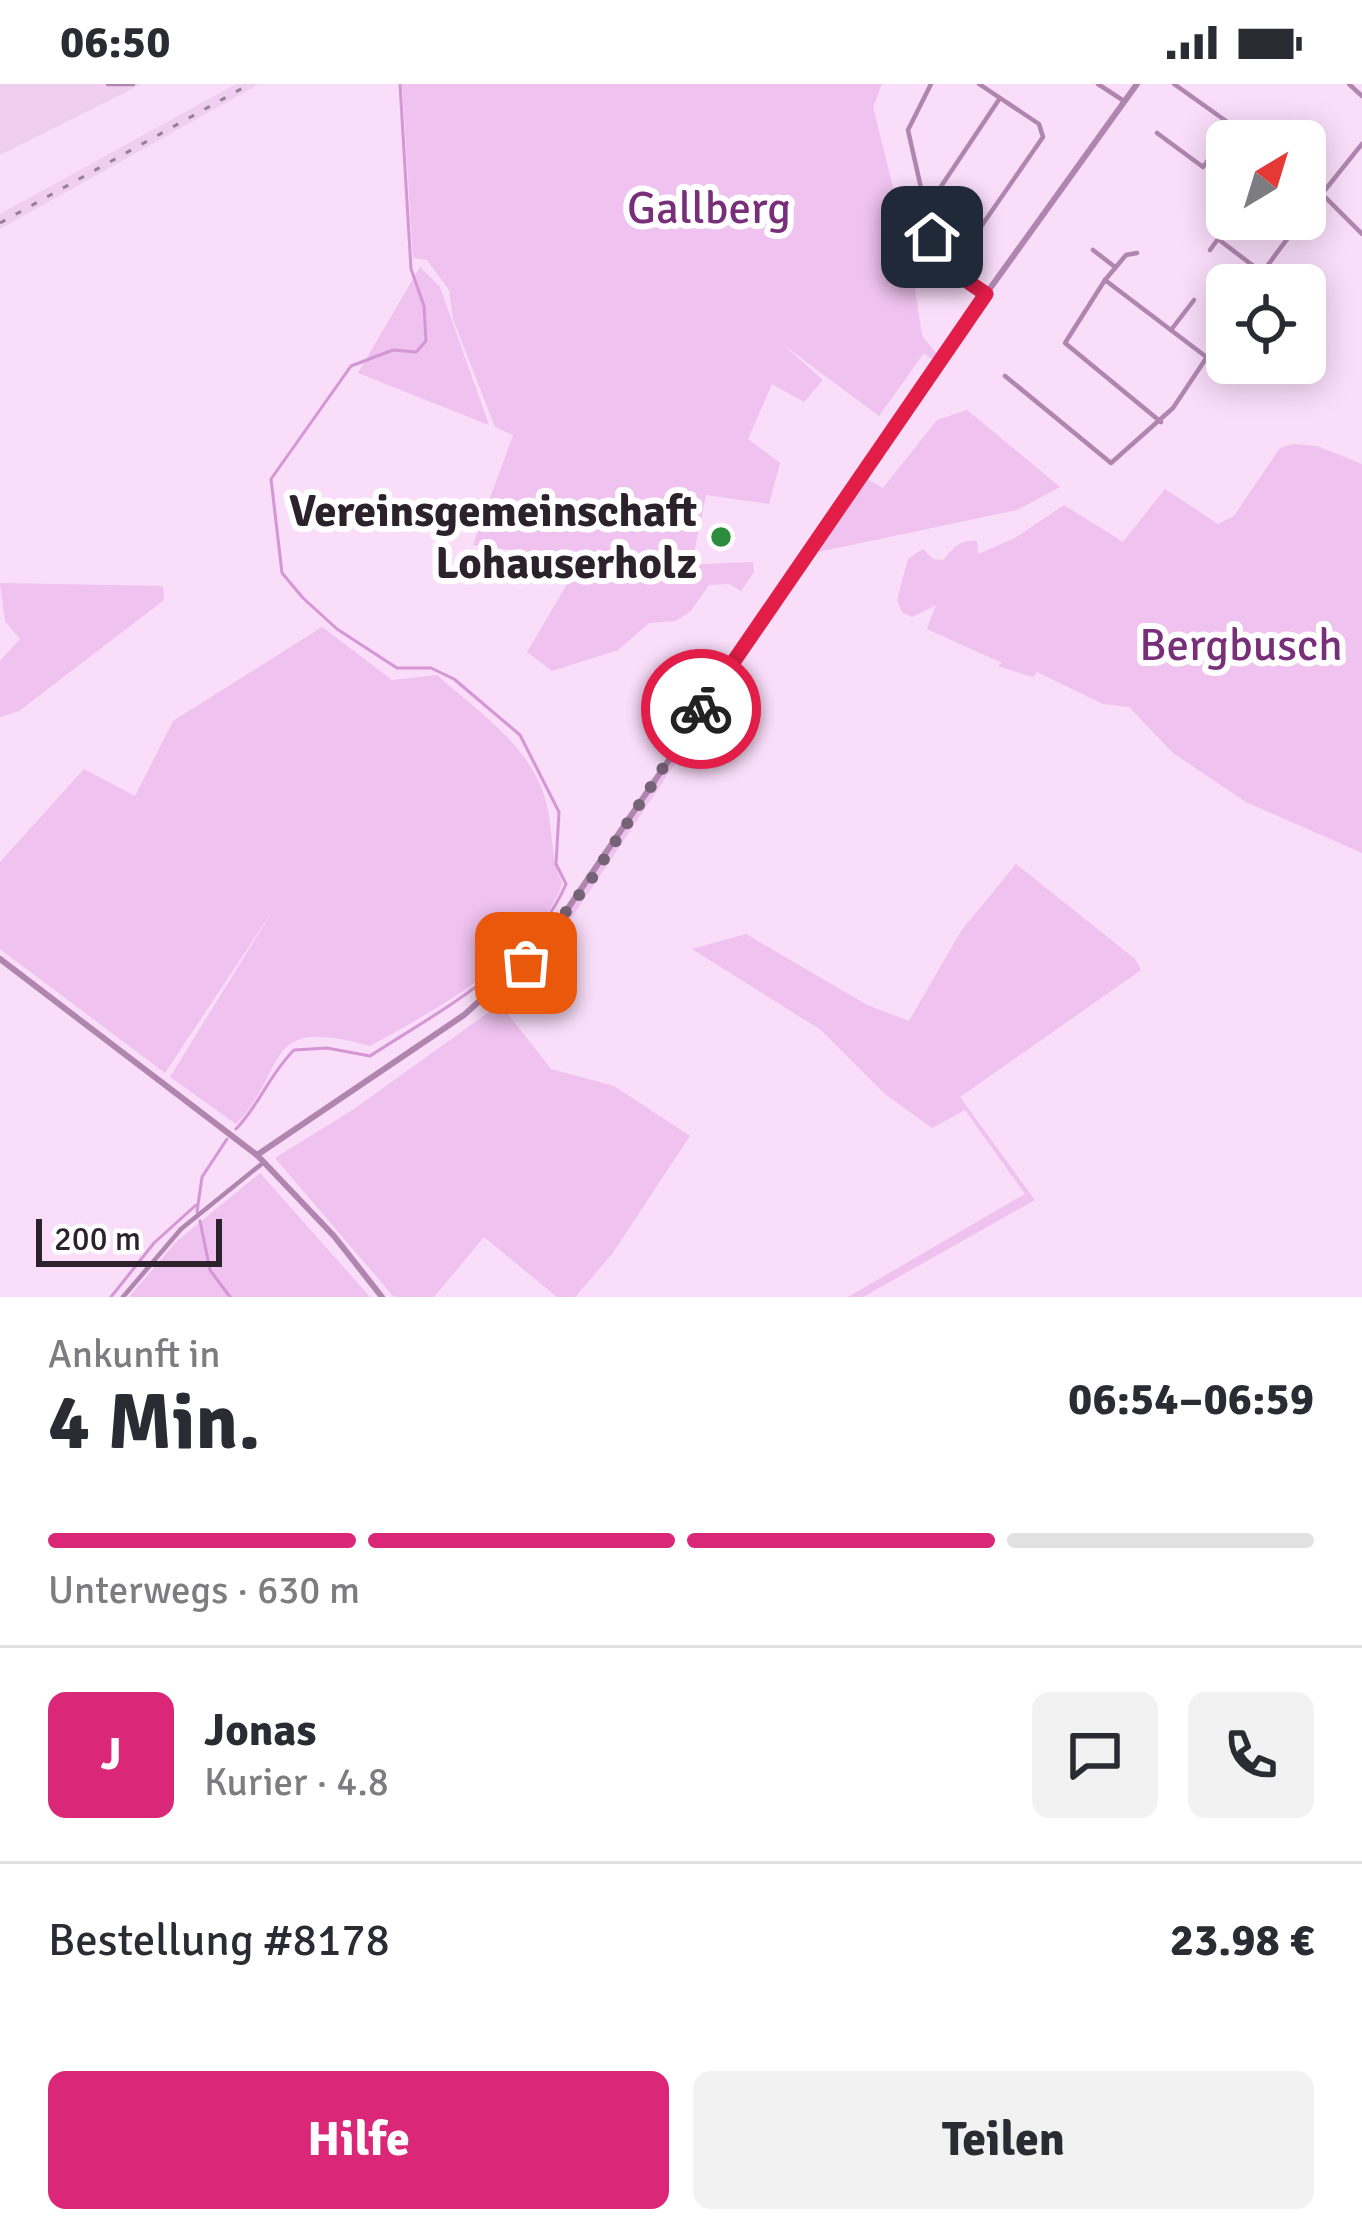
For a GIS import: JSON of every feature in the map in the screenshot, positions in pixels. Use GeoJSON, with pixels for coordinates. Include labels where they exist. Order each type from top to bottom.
{"type":"FeatureCollection","features":[{"type":"Feature","properties":{"kind":"street"},"geometry":{"type":"LineString","coordinates":[[108,84],[133,84]]}},
{"type":"Feature","properties":{"kind":"street"},"geometry":{"type":"LineString","coordinates":[[931,84],[908,130],[937,253],[951,270],[986,294]]}},
{"type":"Feature","properties":{"kind":"street"},"geometry":{"type":"LineString","coordinates":[[951,270],[1043,137],[1039,124],[979,84]]}},
{"type":"Feature","properties":{"kind":"street"},"geometry":{"type":"LineString","coordinates":[[1098,84],[1124,101]]}},
{"type":"Feature","properties":{"kind":"street"},"geometry":{"type":"LineString","coordinates":[[256,1155],[464,1015],[544,942],[986,294],[1137,84]]}},
{"type":"Feature","properties":{"kind":"street"},"geometry":{"type":"LineString","coordinates":[[1174,84],[1225,120]]}},
{"type":"Feature","properties":{"kind":"street"},"geometry":{"type":"LineString","coordinates":[[1348,84],[1362,96]]}},
{"type":"Feature","properties":{"kind":"street"},"geometry":{"type":"LineString","coordinates":[[924,202],[936,194],[1000,98]]}},
{"type":"Feature","properties":{"kind":"street"},"geometry":{"type":"LineString","coordinates":[[1157,134],[1203,166],[1206,162]]}},
{"type":"Feature","properties":{"kind":"street"},"geometry":{"type":"LineString","coordinates":[[1326,188],[1362,144]]}},
{"type":"Feature","properties":{"kind":"street"},"geometry":{"type":"LineString","coordinates":[[1326,192],[1362,234]]}},
{"type":"Feature","properties":{"kind":"street"},"geometry":{"type":"LineString","coordinates":[[1210,250],[1217,240]]}},
{"type":"Feature","properties":{"kind":"street"},"geometry":{"type":"LineString","coordinates":[[1219,240],[1250,264]]}},
{"type":"Feature","properties":{"kind":"street"},"geometry":{"type":"LineString","coordinates":[[1093,250],[1115,267]]}},
{"type":"Feature","properties":{"kind":"street"},"geometry":{"type":"LineString","coordinates":[[1137,253],[1115,267],[1065,343],[1161,422]]}},
{"type":"Feature","properties":{"kind":"street"},"geometry":{"type":"LineString","coordinates":[[1105,280],[1206,357]]}},
{"type":"Feature","properties":{"kind":"street"},"geometry":{"type":"LineString","coordinates":[[1171,329],[1194,299]]}},
{"type":"Feature","properties":{"kind":"street"},"geometry":{"type":"LineString","coordinates":[[1005,376],[1108,463],[1161,422],[1206,362]]}},
{"type":"Feature","properties":{"kind":"street"},"geometry":{"type":"LineString","coordinates":[[0,959],[264,1162],[334,1236],[382,1297]]}},
{"type":"Feature","properties":{"kind":"street"},"geometry":{"type":"LineString","coordinates":[[123,1297],[159,1251],[264,1162]]}},
{"type":"Feature","properties":{"kind":"shaded area"},"geometry":{"type":"Polygon","coordinates":[[[0,84],[142,84],[0,155],[0,84]]]}},
{"type":"Feature","properties":{"kind":"shaded area"},"geometry":{"type":"Polygon","coordinates":[[[236,84],[259,84],[0,229],[0,214],[236,84]]]}},
{"type":"Feature","properties":{"kind":"green space","name":"Gallberg"},"geometry":{"type":"Polygon","coordinates":[[[402,84],[882,84],[873,107],[910,255],[922,336],[938,355],[934,361],[924,353],[879,416],[781,343],[823,380],[804,402],[772,384],[748,439],[780,463],[769,504],[706,495],[694,553],[566,557],[473,545],[513,435],[495,427],[453,319],[449,290],[427,260],[413,258],[402,84]]]}},
{"type":"Feature","properties":{"kind":"green space"},"geometry":{"type":"Polygon","coordinates":[[[420,267],[440,287],[489,425],[358,373],[420,267]]]}},
{"type":"Feature","properties":{"kind":"green space"},"geometry":{"type":"Polygon","coordinates":[[[967,410],[1060,487],[1017,510],[818,552],[867,479],[883,488],[937,420],[967,410]]]}},
{"type":"Feature","properties":{"kind":"green space","name":"Bergbusch"},"geometry":{"type":"Polygon","coordinates":[[[1317,446],[1362,464],[1362,853],[1246,802],[1173,753],[1129,707],[1103,704],[1037,672],[1033,677],[998,666],[1002,663],[927,629],[936,605],[912,617],[902,612],[897,600],[908,559],[923,549],[933,559],[943,560],[961,543],[977,541],[978,554],[1015,538],[1064,505],[1123,542],[1165,489],[1218,524],[1234,516],[1280,448],[1317,446]]]}},
{"type":"Feature","properties":{"kind":"green space"},"geometry":{"type":"Polygon","coordinates":[[[753,562],[754,572],[741,591],[729,584],[709,585],[690,612],[675,621],[649,623],[618,650],[552,671],[527,652],[576,569],[753,562]]]}},
{"type":"Feature","properties":{"kind":"green space"},"geometry":{"type":"Polygon","coordinates":[[[0,583],[163,586],[164,600],[19,711],[0,717],[0,661],[20,639],[5,621],[0,583]]]}},
{"type":"Feature","properties":{"kind":"green space"},"geometry":{"type":"Polygon","coordinates":[[[322,627],[392,680],[437,675],[512,742],[543,792],[562,883],[551,908],[508,956],[422,1017],[370,1046],[335,1038],[293,1042],[236,1124],[170,1077],[275,907],[165,1073],[0,949],[0,862],[84,769],[135,796],[173,721],[322,627]]]}},
{"type":"Feature","properties":{"kind":"green space"},"geometry":{"type":"Polygon","coordinates":[[[702,715],[707,716],[548,953],[546,945],[702,715]]]}},
{"type":"Feature","properties":{"kind":"green space"},"geometry":{"type":"Polygon","coordinates":[[[1016,864],[1135,959],[1141,970],[960,1097],[1035,1200],[863,1297],[848,1297],[1025,1194],[965,1110],[932,1128],[885,1094],[821,1030],[692,949],[746,934],[867,1005],[909,1021],[961,931],[1016,864]]]}},
{"type":"Feature","properties":{"kind":"green space"},"geometry":{"type":"Polygon","coordinates":[[[500,1004],[551,1069],[614,1086],[690,1136],[612,1254],[575,1297],[557,1297],[484,1237],[434,1297],[394,1297],[275,1158],[354,1109],[500,1004]]]}},
{"type":"Feature","properties":{"kind":"green space"},"geometry":{"type":"Polygon","coordinates":[[[260,1173],[370,1297],[129,1297],[176,1242],[260,1173]]]}},
{"type":"Feature","properties":{"kind":"waterway"},"geometry":{"type":"LineString","coordinates":[[236,1129],[294,1050],[327,1048],[370,1056],[482,983],[531,938],[566,884],[556,864],[559,812],[520,735],[454,679],[431,668],[397,668],[337,629],[282,573],[271,479],[351,366],[393,350],[416,352],[426,341],[424,306],[411,269],[400,84]]}},
{"type":"Feature","properties":{"kind":"waterway"},"geometry":{"type":"LineString","coordinates":[[197,1212],[202,1177],[227,1139]]}},
{"type":"Feature","properties":{"kind":"waterway"},"geometry":{"type":"LineString","coordinates":[[111,1297],[154,1243],[196,1205]]}},
{"type":"Feature","properties":{"kind":"waterway"},"geometry":{"type":"LineString","coordinates":[[200,1221],[210,1270],[230,1297]]}},
{"type":"Feature","properties":{"kind":"railway"},"geometry":{"type":"LineString","coordinates":[[0,223],[250,84]]}},
{"type":"Feature","properties":{"kind":"way so far"},"geometry":{"type":"LineString","coordinates":[[526,963],[590,881],[701,709]]}},
{"type":"Feature","properties":{"kind":"place","name":"Vereinsgemeinschaft Lohauserholz"},"geometry":{"type":"Point","coordinates":[721,537]}},
{"type":"Feature","properties":{"kind":"route"},"geometry":{"type":"LineString","coordinates":[[701,709],[986,294],[943,262],[932,237]]}}]}
